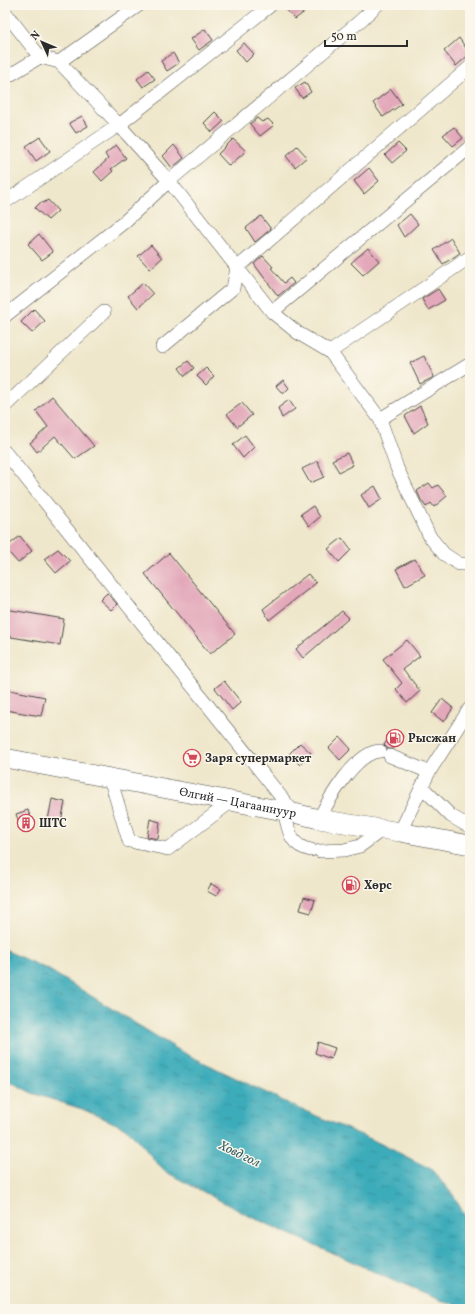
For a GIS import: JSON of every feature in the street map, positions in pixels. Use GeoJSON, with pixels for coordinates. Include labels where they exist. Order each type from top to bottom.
{"type":"FeatureCollection","features":[{"type":"Feature","properties":{"kind":"highway","name":"Өлгий — Цагааннуур"},"geometry":{"type":"LineString","coordinates":[[5,758],[319,819],[470,845]]}},
{"type":"Feature","properties":{"kind":"street"},"geometry":{"type":"LineString","coordinates":[[59,62],[139,5]]}},
{"type":"Feature","properties":{"kind":"street"},"geometry":{"type":"LineString","coordinates":[[5,202],[118,125],[271,5]]}},
{"type":"Feature","properties":{"kind":"street"},"geometry":{"type":"LineString","coordinates":[[5,316],[123,223],[169,181],[377,5]]}},
{"type":"Feature","properties":{"kind":"street"},"geometry":{"type":"LineString","coordinates":[[5,12],[40,57],[59,62],[169,181],[272,312],[298,333],[330,352],[380,419],[397,468],[430,537],[444,554],[458,564],[470,564]]}},
{"type":"Feature","properties":{"kind":"street"},"geometry":{"type":"LineString","coordinates":[[5,78],[40,57]]}},
{"type":"Feature","properties":{"kind":"street"},"geometry":{"type":"LineString","coordinates":[[162,347],[233,288],[237,268],[470,67]]}},
{"type":"Feature","properties":{"kind":"street"},"geometry":{"type":"LineString","coordinates":[[272,312],[470,147]]}},
{"type":"Feature","properties":{"kind":"street"},"geometry":{"type":"LineString","coordinates":[[330,352],[470,257]]}},
{"type":"Feature","properties":{"kind":"street"},"geometry":{"type":"LineString","coordinates":[[5,406],[104,312]]}},
{"type":"Feature","properties":{"kind":"street"},"geometry":{"type":"LineString","coordinates":[[380,419],[470,364]]}},
{"type":"Feature","properties":{"kind":"street"},"geometry":{"type":"LineString","coordinates":[[5,452],[289,812],[292,838],[296,844],[303,849],[315,851],[344,850],[360,846],[392,831],[422,787],[429,772],[470,708]]}},
{"type":"Feature","properties":{"kind":"street"},"geometry":{"type":"LineString","coordinates":[[319,819],[330,798],[348,775],[363,758],[374,752],[385,754],[429,772]]}},
{"type":"Feature","properties":{"kind":"street"},"geometry":{"type":"LineString","coordinates":[[110,778],[128,841],[168,850],[232,801]]}},
{"type":"Feature","properties":{"kind":"street"},"geometry":{"type":"LineString","coordinates":[[422,787],[451,816],[470,827]]}},
{"type":"Feature","properties":{"kind":"water","name":"Ховд гол"},"geometry":{"type":"Polygon","coordinates":[[[5,950],[49,970],[182,1052],[298,1108],[373,1140],[431,1169],[454,1196],[470,1225],[470,1306],[447,1303],[396,1282],[249,1216],[164,1171],[128,1129],[82,1109],[32,1093],[5,1079],[5,950]]]}},
{"type":"Feature","properties":{"kind":"building"},"geometry":{"type":"Polygon","coordinates":[[[282,5],[314,5],[295,19],[282,5]]]}},
{"type":"Feature","properties":{"kind":"building"},"geometry":{"type":"Polygon","coordinates":[[[205,29],[213,40],[199,50],[191,39],[205,29]]]}},
{"type":"Feature","properties":{"kind":"building"},"geometry":{"type":"Polygon","coordinates":[[[459,38],[470,54],[456,66],[444,51],[459,38]]]}},
{"type":"Feature","properties":{"kind":"building"},"geometry":{"type":"Polygon","coordinates":[[[244,43],[254,54],[246,62],[236,50],[244,43]]]}},
{"type":"Feature","properties":{"kind":"building"},"geometry":{"type":"Polygon","coordinates":[[[173,53],[179,63],[167,71],[161,61],[173,53]]]}},
{"type":"Feature","properties":{"kind":"building"},"geometry":{"type":"Polygon","coordinates":[[[148,70],[155,79],[143,87],[137,79],[148,70]]]}},
{"type":"Feature","properties":{"kind":"building"},"geometry":{"type":"Polygon","coordinates":[[[305,82],[311,92],[302,98],[295,88],[305,82]]]}},
{"type":"Feature","properties":{"kind":"building"},"geometry":{"type":"Polygon","coordinates":[[[391,89],[402,104],[383,117],[373,103],[391,89]]]}},
{"type":"Feature","properties":{"kind":"building"},"geometry":{"type":"Polygon","coordinates":[[[215,112],[224,121],[212,132],[204,123],[215,112]]]}},
{"type":"Feature","properties":{"kind":"building"},"geometry":{"type":"Polygon","coordinates":[[[82,116],[88,126],[76,133],[69,123],[82,116]]]}},
{"type":"Feature","properties":{"kind":"building"},"geometry":{"type":"Polygon","coordinates":[[[257,118],[262,122],[268,119],[274,125],[260,136],[250,124],[257,118]]]}},
{"type":"Feature","properties":{"kind":"building"},"geometry":{"type":"Polygon","coordinates":[[[454,127],[463,138],[453,146],[443,135],[454,127]]]}},
{"type":"Feature","properties":{"kind":"building"},"geometry":{"type":"Polygon","coordinates":[[[40,137],[50,151],[36,161],[26,146],[40,137]]]}},
{"type":"Feature","properties":{"kind":"building"},"geometry":{"type":"Polygon","coordinates":[[[233,139],[246,151],[229,166],[218,154],[233,139]]]}},
{"type":"Feature","properties":{"kind":"building"},"geometry":{"type":"Polygon","coordinates":[[[398,143],[406,151],[392,163],[385,155],[398,143]]]}},
{"type":"Feature","properties":{"kind":"building"},"geometry":{"type":"Polygon","coordinates":[[[116,145],[126,158],[111,169],[113,171],[102,181],[94,172],[108,159],[105,154],[116,145]]]}},
{"type":"Feature","properties":{"kind":"building"},"geometry":{"type":"Polygon","coordinates":[[[174,145],[184,158],[172,168],[163,156],[174,145]]]}},
{"type":"Feature","properties":{"kind":"building"},"geometry":{"type":"Polygon","coordinates":[[[297,146],[307,157],[295,167],[286,156],[297,146]]]}},
{"type":"Feature","properties":{"kind":"building"},"geometry":{"type":"Polygon","coordinates":[[[369,168],[379,181],[364,194],[354,181],[369,168]]]}},
{"type":"Feature","properties":{"kind":"building"},"geometry":{"type":"Polygon","coordinates":[[[48,200],[58,211],[48,220],[35,208],[41,202],[43,203],[48,200]]]}},
{"type":"Feature","properties":{"kind":"building"},"geometry":{"type":"Polygon","coordinates":[[[410,214],[418,224],[404,237],[397,225],[410,214]]]}},
{"type":"Feature","properties":{"kind":"building"},"geometry":{"type":"Polygon","coordinates":[[[261,216],[271,229],[255,242],[246,228],[261,216]]]}},
{"type":"Feature","properties":{"kind":"building"},"geometry":{"type":"Polygon","coordinates":[[[39,234],[53,252],[42,260],[28,244],[39,234]]]}},
{"type":"Feature","properties":{"kind":"building"},"geometry":{"type":"Polygon","coordinates":[[[451,238],[460,253],[443,264],[434,250],[451,238]]]}},
{"type":"Feature","properties":{"kind":"building"},"geometry":{"type":"Polygon","coordinates":[[[151,245],[162,258],[150,269],[138,256],[151,245]]]}},
{"type":"Feature","properties":{"kind":"building"},"geometry":{"type":"Polygon","coordinates":[[[368,248],[379,261],[363,275],[351,263],[368,248]]]}},
{"type":"Feature","properties":{"kind":"building"},"geometry":{"type":"Polygon","coordinates":[[[263,256],[284,283],[290,278],[294,283],[278,296],[254,264],[263,256]]]}},
{"type":"Feature","properties":{"kind":"building"},"geometry":{"type":"Polygon","coordinates":[[[143,283],[153,294],[138,308],[128,296],[143,283]]]}},
{"type":"Feature","properties":{"kind":"building"},"geometry":{"type":"Polygon","coordinates":[[[438,289],[445,300],[428,310],[422,299],[438,289]]]}},
{"type":"Feature","properties":{"kind":"building"},"geometry":{"type":"Polygon","coordinates":[[[34,309],[45,321],[32,333],[21,322],[34,309]]]}},
{"type":"Feature","properties":{"kind":"building"},"geometry":{"type":"Polygon","coordinates":[[[424,356],[434,377],[420,384],[410,363],[424,356]]]}},
{"type":"Feature","properties":{"kind":"building"},"geometry":{"type":"Polygon","coordinates":[[[188,361],[194,368],[185,376],[179,368],[188,361]]]}},
{"type":"Feature","properties":{"kind":"building"},"geometry":{"type":"Polygon","coordinates":[[[206,368],[214,376],[206,385],[197,376],[206,368]]]}},
{"type":"Feature","properties":{"kind":"building"},"geometry":{"type":"Polygon","coordinates":[[[283,380],[289,388],[283,394],[276,386],[283,380]]]}},
{"type":"Feature","properties":{"kind":"building"},"geometry":{"type":"Polygon","coordinates":[[[52,396],[94,446],[75,459],[55,436],[37,452],[30,443],[48,427],[36,411],[52,396]]]}},
{"type":"Feature","properties":{"kind":"building"},"geometry":{"type":"Polygon","coordinates":[[[289,400],[295,409],[282,418],[278,408],[289,400]]]}},
{"type":"Feature","properties":{"kind":"building"},"geometry":{"type":"Polygon","coordinates":[[[242,403],[252,415],[237,427],[227,414],[242,403]]]}},
{"type":"Feature","properties":{"kind":"building"},"geometry":{"type":"Polygon","coordinates":[[[420,406],[428,423],[414,433],[405,416],[420,406]]]}},
{"type":"Feature","properties":{"kind":"building"},"geometry":{"type":"Polygon","coordinates":[[[245,435],[254,447],[243,458],[233,445],[245,435]]]}},
{"type":"Feature","properties":{"kind":"building"},"geometry":{"type":"Polygon","coordinates":[[[347,453],[353,465],[339,472],[332,460],[347,453]]]}},
{"type":"Feature","properties":{"kind":"building"},"geometry":{"type":"Polygon","coordinates":[[[318,461],[324,477],[310,483],[302,469],[318,461]]]}},
{"type":"Feature","properties":{"kind":"building"},"geometry":{"type":"Polygon","coordinates":[[[429,483],[433,488],[438,485],[447,496],[434,507],[431,503],[426,507],[417,491],[429,483]]]}},
{"type":"Feature","properties":{"kind":"building"},"geometry":{"type":"Polygon","coordinates":[[[375,486],[382,499],[369,508],[361,495],[375,486]]]}},
{"type":"Feature","properties":{"kind":"building"},"geometry":{"type":"Polygon","coordinates":[[[313,506],[320,517],[309,526],[301,514],[313,506]]]}},
{"type":"Feature","properties":{"kind":"building"},"geometry":{"type":"Polygon","coordinates":[[[20,536],[32,551],[18,563],[5,548],[20,536]]]}},
{"type":"Feature","properties":{"kind":"building"},"geometry":{"type":"Polygon","coordinates":[[[342,538],[351,550],[339,562],[328,549],[342,538]]]}},
{"type":"Feature","properties":{"kind":"building"},"geometry":{"type":"Polygon","coordinates":[[[58,549],[70,561],[56,573],[44,559],[58,549]]]}},
{"type":"Feature","properties":{"kind":"building"},"geometry":{"type":"Polygon","coordinates":[[[169,553],[235,634],[210,654],[145,574],[169,553]]]}},
{"type":"Feature","properties":{"kind":"building"},"geometry":{"type":"Polygon","coordinates":[[[415,559],[425,575],[405,586],[396,569],[415,559]]]}},
{"type":"Feature","properties":{"kind":"building"},"geometry":{"type":"Polygon","coordinates":[[[308,574],[316,583],[269,620],[263,609],[308,574]]]}},
{"type":"Feature","properties":{"kind":"building"},"geometry":{"type":"Polygon","coordinates":[[[107,593],[117,604],[111,610],[100,600],[107,593]]]}},
{"type":"Feature","properties":{"kind":"building"},"geometry":{"type":"Polygon","coordinates":[[[5,609],[64,619],[60,645],[5,636],[5,609]]]}},
{"type":"Feature","properties":{"kind":"building"},"geometry":{"type":"Polygon","coordinates":[[[342,611],[349,618],[303,658],[296,649],[342,611]]]}},
{"type":"Feature","properties":{"kind":"building"},"geometry":{"type":"Polygon","coordinates":[[[407,640],[420,656],[403,669],[420,691],[407,703],[396,689],[402,683],[383,659],[407,640]]]}},
{"type":"Feature","properties":{"kind":"building"},"geometry":{"type":"Polygon","coordinates":[[[224,681],[241,702],[232,710],[215,688],[224,681]]]}},
{"type":"Feature","properties":{"kind":"building"},"geometry":{"type":"Polygon","coordinates":[[[5,689],[45,697],[41,716],[5,710],[5,689]]]}},
{"type":"Feature","properties":{"kind":"building"},"geometry":{"type":"Polygon","coordinates":[[[442,699],[453,708],[444,722],[432,713],[442,699]]]}},
{"type":"Feature","properties":{"kind":"building"},"geometry":{"type":"Polygon","coordinates":[[[394,730],[403,736],[394,749],[388,749],[384,745],[394,730]]]}},
{"type":"Feature","properties":{"kind":"building"},"geometry":{"type":"Polygon","coordinates":[[[340,737],[351,749],[340,760],[329,748],[340,737]]]}},
{"type":"Feature","properties":{"kind":"building"},"geometry":{"type":"Polygon","coordinates":[[[300,743],[311,753],[300,765],[289,754],[300,743]]]}},
{"type":"Feature","properties":{"kind":"building"},"geometry":{"type":"Polygon","coordinates":[[[52,799],[65,802],[61,822],[48,820],[52,799]]]}},
{"type":"Feature","properties":{"kind":"building","name":"ШТС"},"geometry":{"type":"Polygon","coordinates":[[[28,810],[34,829],[23,833],[16,814],[28,810]]]}},
{"type":"Feature","properties":{"kind":"building"},"geometry":{"type":"Polygon","coordinates":[[[150,819],[160,822],[158,839],[147,837],[150,819]]]}},
{"type":"Feature","properties":{"kind":"building"},"geometry":{"type":"Polygon","coordinates":[[[211,884],[221,889],[216,896],[207,891],[211,884]]]}},
{"type":"Feature","properties":{"kind":"building"},"geometry":{"type":"Polygon","coordinates":[[[304,897],[315,900],[311,913],[300,910],[304,897]]]}},
{"type":"Feature","properties":{"kind":"building"},"geometry":{"type":"Polygon","coordinates":[[[318,1042],[335,1048],[331,1059],[315,1053],[318,1042]]]}},
{"type":"Feature","properties":{"kind":"place","name":"Рысжан"},"geometry":{"type":"Point","coordinates":[395,738]}},
{"type":"Feature","properties":{"kind":"place","name":"Заря супермаркет"},"geometry":{"type":"Point","coordinates":[192,758]}},
{"type":"Feature","properties":{"kind":"place","name":"ШТС"},"geometry":{"type":"Point","coordinates":[26,823]}},
{"type":"Feature","properties":{"kind":"place","name":"Хөрс"},"geometry":{"type":"Point","coordinates":[351,885]}}]}
